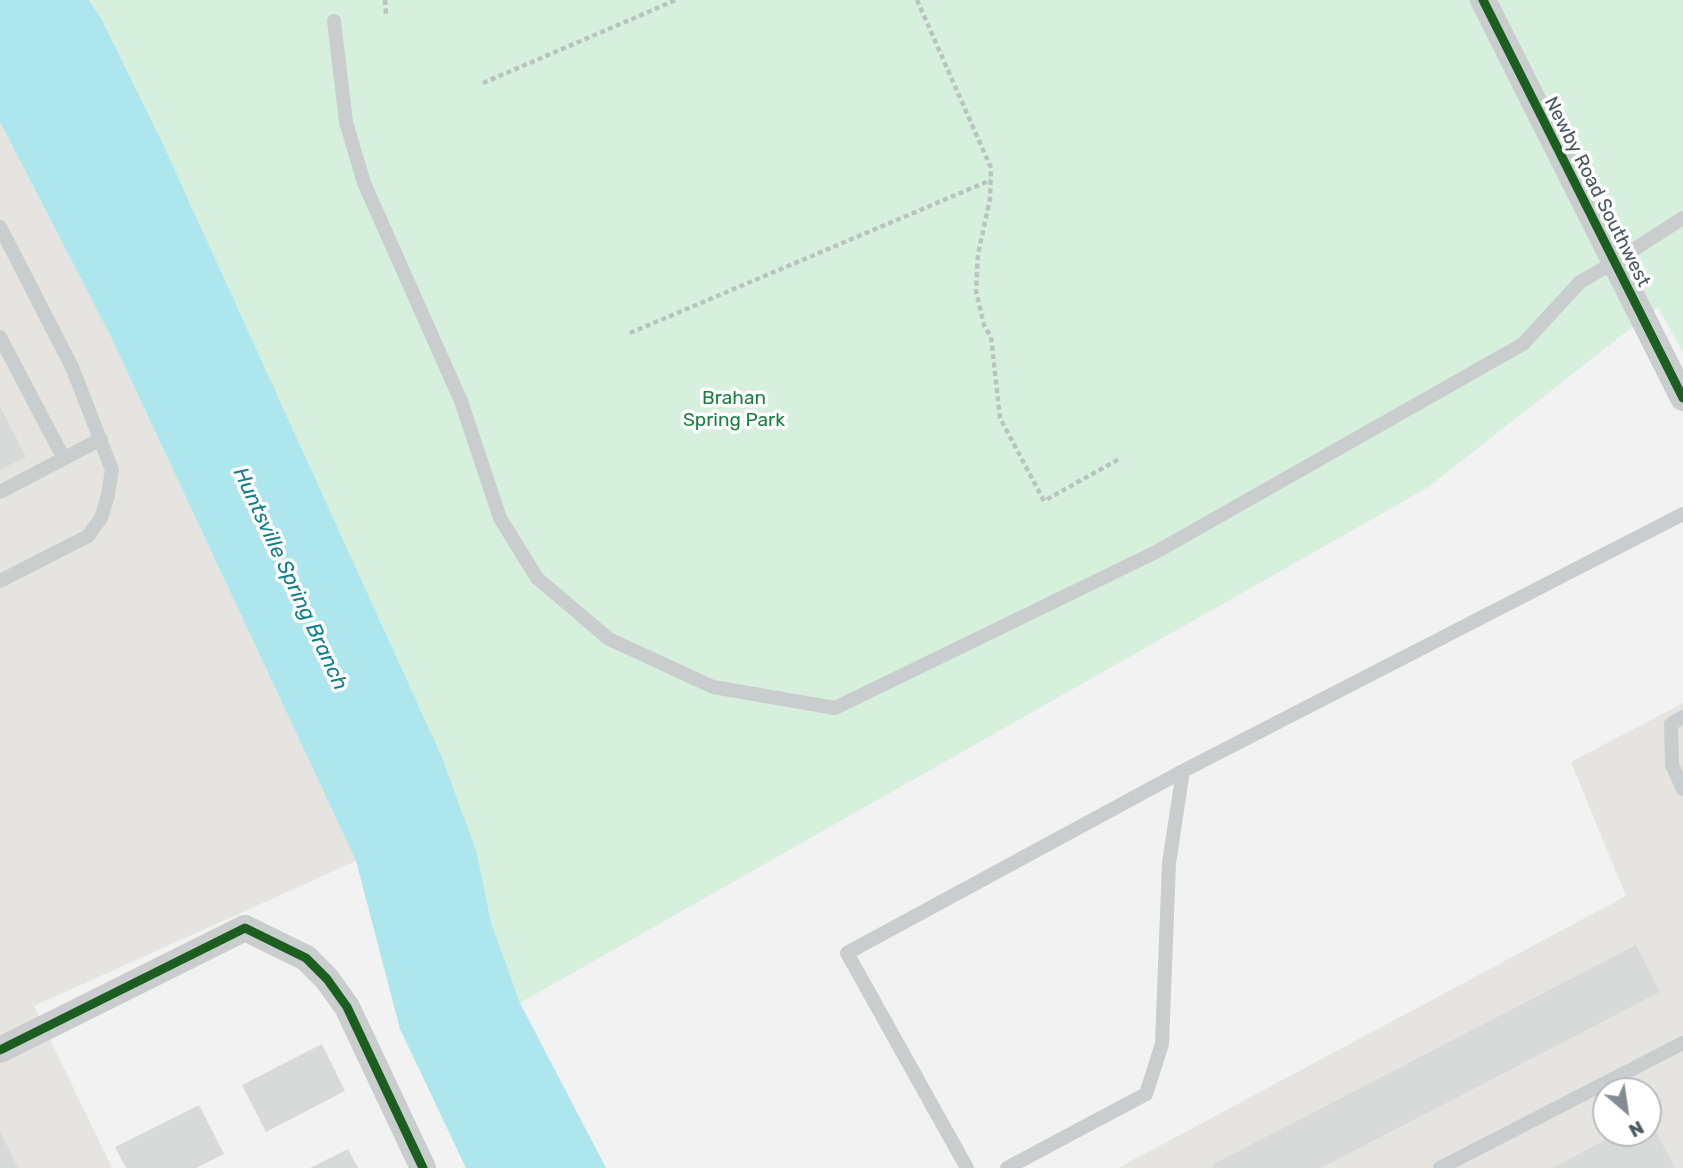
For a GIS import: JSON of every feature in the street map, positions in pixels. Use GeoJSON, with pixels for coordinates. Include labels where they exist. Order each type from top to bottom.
{"type":"FeatureCollection","features":[{"type":"Feature","properties":{"kind":"street","name":"Newby Road Southwest"},"geometry":{"type":"LineString","coordinates":[[1483,0],[1683,398]]}},
{"type":"Feature","properties":{"kind":"street"},"geometry":{"type":"LineString","coordinates":[[0,1050],[245,928],[306,958],[327,979],[348,1007],[423,1168]]}},
{"type":"Feature","properties":{"kind":"lane"},"geometry":{"type":"LineString","coordinates":[[334,21],[346,122],[364,183],[461,401],[500,517],[537,578],[610,639],[713,687],[835,708],[1156,552],[1511,351],[1523,344],[1580,282],[1683,218]]}},
{"type":"Feature","properties":{"kind":"lane"},"geometry":{"type":"LineString","coordinates":[[0,227],[72,366],[112,470],[101,518],[88,536],[0,582]]}},
{"type":"Feature","properties":{"kind":"lane"},"geometry":{"type":"LineString","coordinates":[[0,337],[64,459]]}},
{"type":"Feature","properties":{"kind":"lane"},"geometry":{"type":"LineString","coordinates":[[0,492],[101,439]]}},
{"type":"Feature","properties":{"kind":"lane"},"geometry":{"type":"LineString","coordinates":[[967,1168],[847,953],[1183,771],[1683,514]]}},
{"type":"Feature","properties":{"kind":"lane"},"geometry":{"type":"LineString","coordinates":[[1683,717],[1671,724],[1672,765],[1683,789]]}},
{"type":"Feature","properties":{"kind":"lane"},"geometry":{"type":"LineString","coordinates":[[1007,1168],[1146,1094],[1162,1044],[1169,863],[1183,771]]}},
{"type":"Feature","properties":{"kind":"lane"},"geometry":{"type":"LineString","coordinates":[[1440,1168],[1683,1043]]}},
{"type":"Feature","properties":{"kind":"path"},"geometry":{"type":"LineString","coordinates":[[385,0],[386,14]]}},
{"type":"Feature","properties":{"kind":"path"},"geometry":{"type":"LineString","coordinates":[[483,83],[676,0]]}},
{"type":"Feature","properties":{"kind":"path"},"geometry":{"type":"LineString","coordinates":[[917,0],[991,168],[990,199],[978,254],[976,291],[978,305],[991,337],[1000,418],[1044,501],[1119,459]]}},
{"type":"Feature","properties":{"kind":"path"},"geometry":{"type":"LineString","coordinates":[[631,333],[991,180]]}},
{"type":"Feature","properties":{"kind":"shaded area"},"geometry":{"type":"Polygon","coordinates":[[[0,122],[111,337],[356,861],[34,1006],[112,1168],[0,1168],[0,122]]]}},
{"type":"Feature","properties":{"kind":"shaded area"},"geometry":{"type":"Polygon","coordinates":[[[1683,703],[1683,1168],[1118,1168],[1626,896],[1571,762],[1683,703]]]}},
{"type":"Feature","properties":{"kind":"green space","name":"Brahan Spring Park"},"geometry":{"type":"Polygon","coordinates":[[[89,0],[1683,0],[1683,353],[1658,307],[1427,488],[520,1003],[491,922],[477,853],[442,757],[163,144],[102,20],[89,0]]]}},
{"type":"Feature","properties":{"kind":"water","name":"Huntsville Spring Branch"},"geometry":{"type":"Polygon","coordinates":[[[0,0],[89,0],[102,20],[163,144],[442,757],[477,853],[491,922],[520,1003],[606,1168],[466,1168],[400,1029],[356,861],[111,337],[0,122],[0,0]]]}},
{"type":"Feature","properties":{"kind":"building"},"geometry":{"type":"Polygon","coordinates":[[[0,406],[26,457],[0,470],[0,406]]]}},
{"type":"Feature","properties":{"kind":"building"},"geometry":{"type":"Polygon","coordinates":[[[1636,945],[1660,992],[1321,1168],[1214,1168],[1212,1165],[1636,945]]]}},
{"type":"Feature","properties":{"kind":"building"},"geometry":{"type":"Polygon","coordinates":[[[322,1044],[345,1091],[266,1132],[242,1085],[322,1044]]]}},
{"type":"Feature","properties":{"kind":"building"},"geometry":{"type":"Polygon","coordinates":[[[199,1105],[224,1154],[196,1168],[126,1168],[115,1147],[199,1105]]]}},
{"type":"Feature","properties":{"kind":"building"},"geometry":{"type":"Polygon","coordinates":[[[0,1131],[18,1168],[0,1168],[0,1131]]]}},
{"type":"Feature","properties":{"kind":"building"},"geometry":{"type":"Polygon","coordinates":[[[1662,1143],[1675,1168],[1552,1168],[1592,1147],[1662,1147],[1662,1143]]]}},
{"type":"Feature","properties":{"kind":"building"},"geometry":{"type":"Polygon","coordinates":[[[348,1149],[358,1168],[310,1168],[348,1149]]]}},
{"type":"Feature","properties":{"kind":"cycle path"},"geometry":{"type":"LineString","coordinates":[[1483,0],[1683,398]]}},
{"type":"Feature","properties":{"kind":"cycle path"},"geometry":{"type":"LineString","coordinates":[[0,1050],[245,928],[306,958],[327,979],[347,1007],[423,1168]]}}]}
